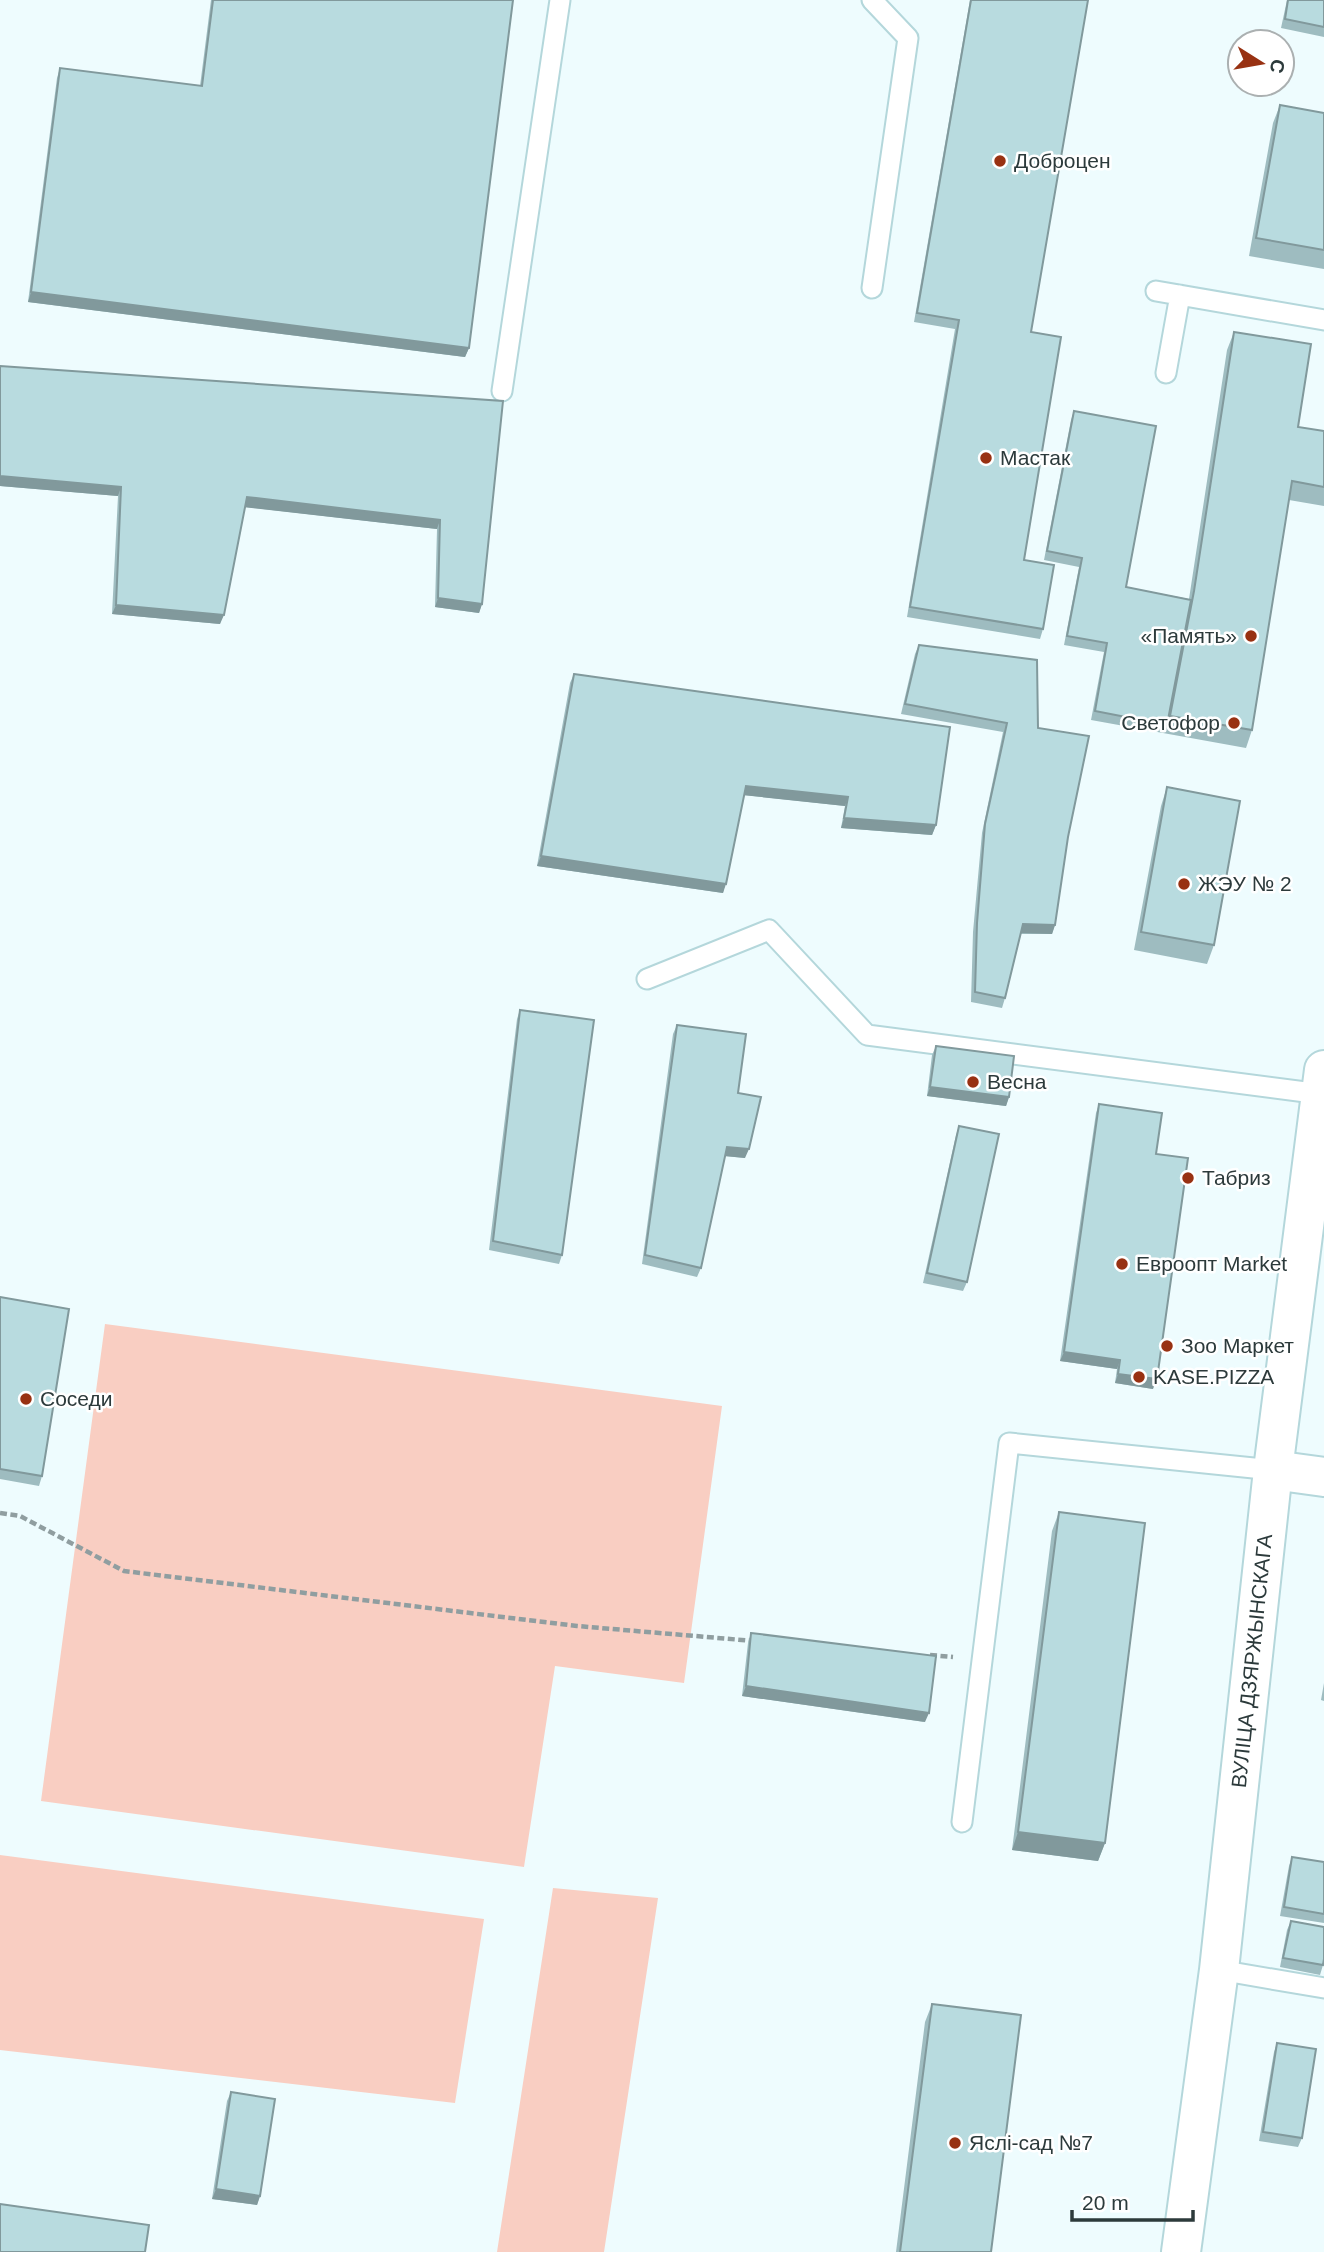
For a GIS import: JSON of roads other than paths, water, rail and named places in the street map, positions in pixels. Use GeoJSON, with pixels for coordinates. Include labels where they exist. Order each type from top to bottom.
{"type":"FeatureCollection","features":[{"type":"Feature","properties":{"kind":"street","name":"ВУЛІЦА ДЗЯРЖЫНСКАГА"},"geometry":{"type":"LineString","coordinates":[[1181,2252],[1219,1970],[1273,1470],[1322,1082]]}},
{"type":"Feature","properties":{"kind":"street"},"geometry":{"type":"LineString","coordinates":[[1273,1470],[1324,1478]]}},
{"type":"Feature","properties":{"kind":"lane"},"geometry":{"type":"LineString","coordinates":[[502,391],[560,0]]}},
{"type":"Feature","properties":{"kind":"lane"},"geometry":{"type":"LineString","coordinates":[[872,0],[908,38],[872,288]]}},
{"type":"Feature","properties":{"kind":"lane"},"geometry":{"type":"LineString","coordinates":[[1156,291],[1324,320]]}},
{"type":"Feature","properties":{"kind":"lane"},"geometry":{"type":"LineString","coordinates":[[1166,373],[1180,295]]}},
{"type":"Feature","properties":{"kind":"lane"},"geometry":{"type":"LineString","coordinates":[[647,979],[769,930],[867,1035],[1322,1082]]}},
{"type":"Feature","properties":{"kind":"lane"},"geometry":{"type":"LineString","coordinates":[[962,1822],[1009,1443],[1273,1470]]}},
{"type":"Feature","properties":{"kind":"lane"},"geometry":{"type":"LineString","coordinates":[[1219,1970],[1324,1988]]}},
{"type":"Feature","properties":{"kind":"place","name":"Доброцен"},"geometry":{"type":"Point","coordinates":[1000,161]}},
{"type":"Feature","properties":{"kind":"place","name":"Мастак"},"geometry":{"type":"Point","coordinates":[986,458]}},
{"type":"Feature","properties":{"kind":"place","name":"«Память»"},"geometry":{"type":"Point","coordinates":[1251,636]}},
{"type":"Feature","properties":{"kind":"place","name":"Светофор"},"geometry":{"type":"Point","coordinates":[1234,723]}},
{"type":"Feature","properties":{"kind":"place","name":"ЖЭУ № 2"},"geometry":{"type":"Point","coordinates":[1184,884]}},
{"type":"Feature","properties":{"kind":"place","name":"Весна"},"geometry":{"type":"Point","coordinates":[973,1082]}},
{"type":"Feature","properties":{"kind":"place","name":"Табриз"},"geometry":{"type":"Point","coordinates":[1188,1178]}},
{"type":"Feature","properties":{"kind":"place","name":"Евроопт Market"},"geometry":{"type":"Point","coordinates":[1122,1264]}},
{"type":"Feature","properties":{"kind":"place","name":"Зоо Маркет"},"geometry":{"type":"Point","coordinates":[1167,1346]}},
{"type":"Feature","properties":{"kind":"place","name":"KASE.PIZZA"},"geometry":{"type":"Point","coordinates":[1139,1377]}},
{"type":"Feature","properties":{"kind":"place","name":"Соседи"},"geometry":{"type":"Point","coordinates":[26,1399]}},
{"type":"Feature","properties":{"kind":"place","name":"Яслі-сад №7"},"geometry":{"type":"Point","coordinates":[955,2143]}}]}
